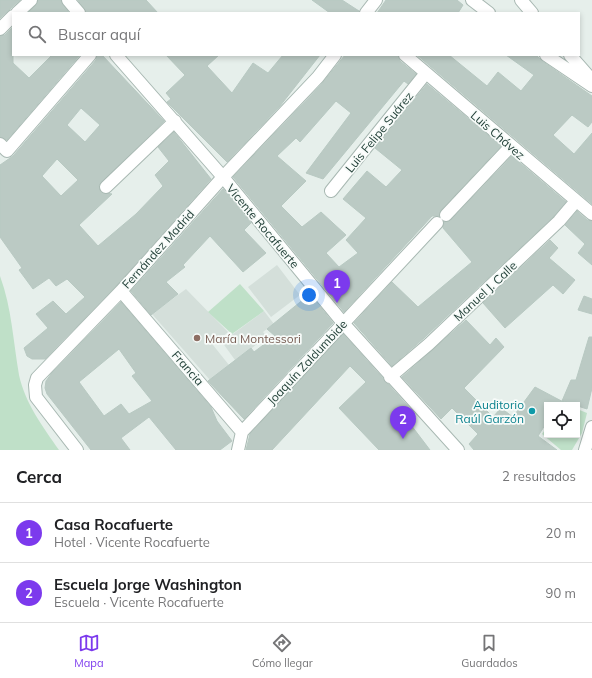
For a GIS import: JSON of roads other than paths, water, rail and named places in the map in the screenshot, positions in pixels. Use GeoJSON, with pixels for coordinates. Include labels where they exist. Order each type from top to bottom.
{"type":"FeatureCollection","features":[{"type":"Feature","properties":{"kind":"street"},"geometry":{"type":"LineString","coordinates":[[18,12],[31,0]]}},
{"type":"Feature","properties":{"kind":"street"},"geometry":{"type":"LineString","coordinates":[[68,0],[78,12]]}},
{"type":"Feature","properties":{"kind":"street"},"geometry":{"type":"LineString","coordinates":[[367,12],[376,0]]}},
{"type":"Feature","properties":{"kind":"street"},"geometry":{"type":"LineString","coordinates":[[472,0],[488,12]]}},
{"type":"Feature","properties":{"kind":"street"},"geometry":{"type":"LineString","coordinates":[[521,0],[531,12]]}},
{"type":"Feature","properties":{"kind":"street"},"geometry":{"type":"LineString","coordinates":[[0,29],[12,17]]}},
{"type":"Feature","properties":{"kind":"street"},"geometry":{"type":"LineString","coordinates":[[3,148],[89,56]]}},
{"type":"Feature","properties":{"kind":"street","name":"Vicente Rocafuerte"},"geometry":{"type":"LineString","coordinates":[[117,56],[223,177],[343,323],[456,449]]}},
{"type":"Feature","properties":{"kind":"street","name":"Fernández Madrid"},"geometry":{"type":"LineString","coordinates":[[77,450],[36,397],[35,385],[37,378],[121,291],[223,177],[318,77],[334,56]]}},
{"type":"Feature","properties":{"kind":"street","name":"Luis Chávez"},"geometry":{"type":"LineString","coordinates":[[406,56],[592,214]]}},
{"type":"Feature","properties":{"kind":"street"},"geometry":{"type":"LineString","coordinates":[[547,56],[592,86]]}},
{"type":"Feature","properties":{"kind":"street"},"geometry":{"type":"LineString","coordinates":[[571,56],[592,80]]}},
{"type":"Feature","properties":{"kind":"street","name":"Luis Felipe Suárez"},"geometry":{"type":"LineString","coordinates":[[331,191],[426,73]]}},
{"type":"Feature","properties":{"kind":"street"},"geometry":{"type":"LineString","coordinates":[[106,187],[175,121]]}},
{"type":"Feature","properties":{"kind":"street","name":"Joaquín Zaldumbide"},"geometry":{"type":"LineString","coordinates":[[242,432],[511,146]]}},
{"type":"Feature","properties":{"kind":"street","name":"Manuel J. Calle"},"geometry":{"type":"LineString","coordinates":[[390,377],[429,344],[559,221],[569,211],[576,200]]}},
{"type":"Feature","properties":{"kind":"street","name":"Francia"},"geometry":{"type":"LineString","coordinates":[[121,291],[242,432]]}},
{"type":"Feature","properties":{"kind":"street"},"geometry":{"type":"LineString","coordinates":[[585,450],[592,427]]}},
{"type":"Feature","properties":{"kind":"street"},"geometry":{"type":"LineString","coordinates":[[238,450],[242,432]]}},
{"type":"Feature","properties":{"kind":"place","name":"Casa Rocafuerte"},"geometry":{"type":"Point","coordinates":[337,303]}},
{"type":"Feature","properties":{"kind":"place","name":"María Montessori"},"geometry":{"type":"Point","coordinates":[197,338]}},
{"type":"Feature","properties":{"kind":"place","name":"Auditorio Raúl Garzón"},"geometry":{"type":"Point","coordinates":[532,411]}},
{"type":"Feature","properties":{"kind":"place","name":"Escuela Jorge Washington"},"geometry":{"type":"Point","coordinates":[403,439]}}]}
